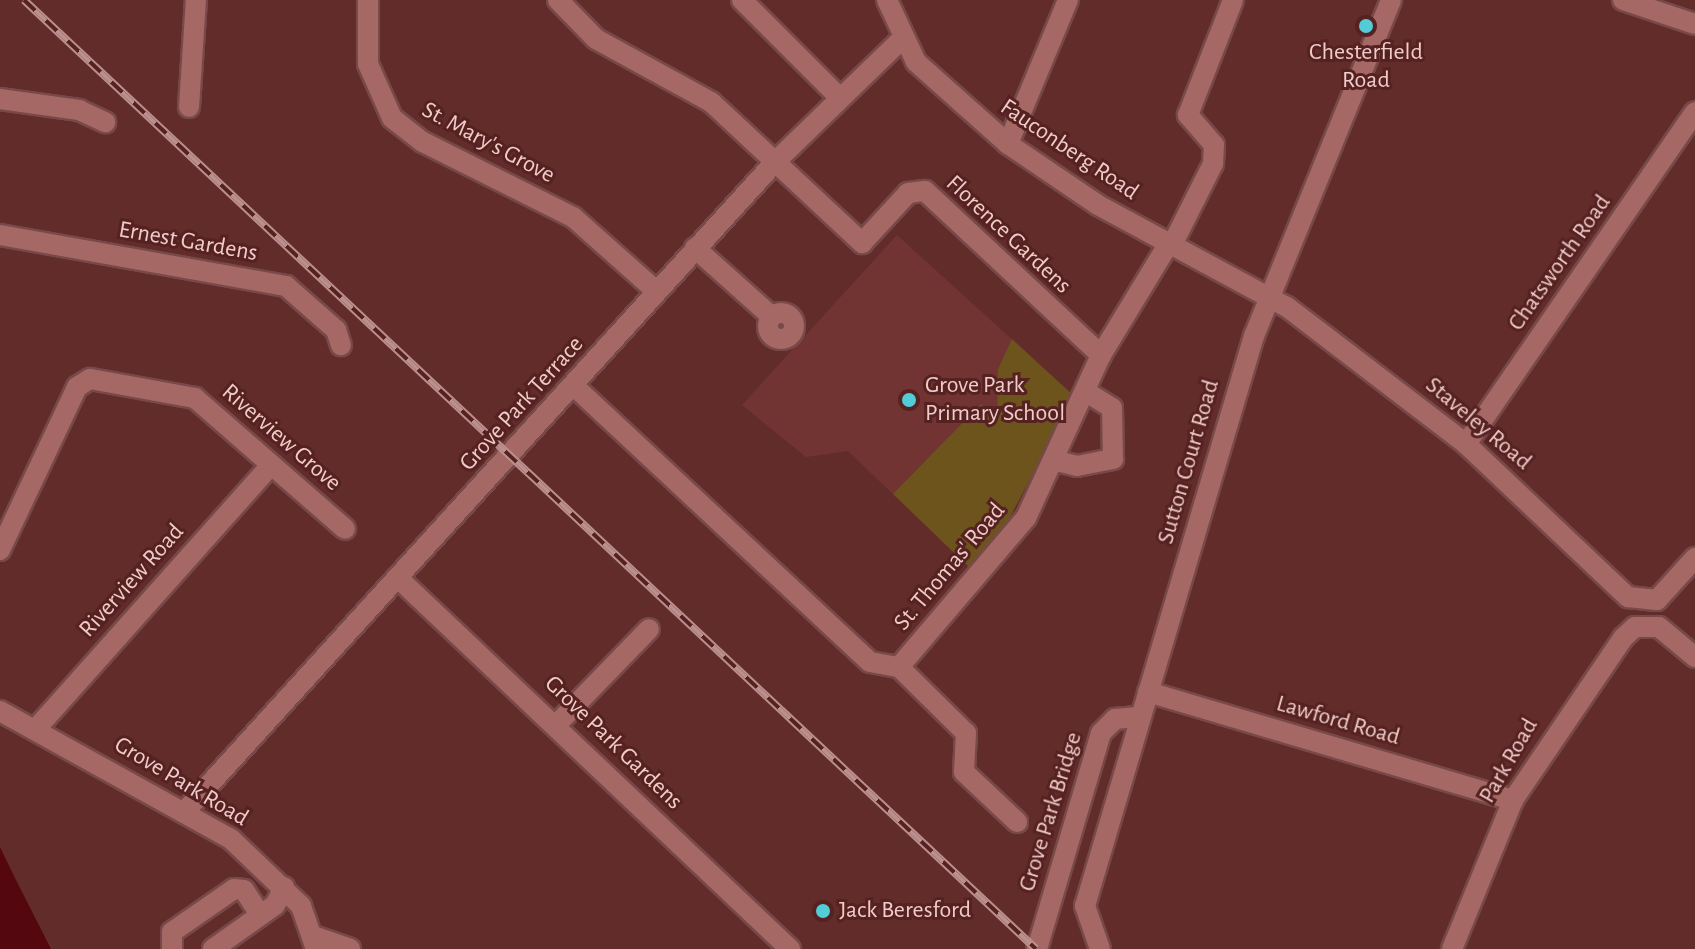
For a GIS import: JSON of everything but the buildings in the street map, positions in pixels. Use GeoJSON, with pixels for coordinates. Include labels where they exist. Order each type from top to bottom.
{"type":"FeatureCollection","features":[{"type":"Feature","properties":{"kind":"street"},"geometry":{"type":"LineString","coordinates":[[189,107],[196,0]]}},
{"type":"Feature","properties":{"kind":"street","name":"St. Mary's Grove"},"geometry":{"type":"LineString","coordinates":[[368,0],[368,64],[392,118],[423,142],[573,217],[655,290]]}},
{"type":"Feature","properties":{"kind":"street"},"geometry":{"type":"LineString","coordinates":[[558,0],[596,39],[698,93],[775,162]]}},
{"type":"Feature","properties":{"kind":"street"},"geometry":{"type":"LineString","coordinates":[[742,0],[837,95]]}},
{"type":"Feature","properties":{"kind":"street"},"geometry":{"type":"LineString","coordinates":[[1008,144],[1068,0]]}},
{"type":"Feature","properties":{"kind":"street","name":"St. Thomas' Road"},"geometry":{"type":"LineString","coordinates":[[899,667],[1026,518],[1101,355],[1171,244],[1213,164],[1214,145],[1188,115],[1233,0]]}},
{"type":"Feature","properties":{"kind":"street","name":"Sutton Court Road"},"geometry":{"type":"LineString","coordinates":[[1100,949],[1085,906],[1266,296],[1391,0]]}},
{"type":"Feature","properties":{"kind":"street"},"geometry":{"type":"LineString","coordinates":[[1623,0],[1661,6],[1695,24]]}},
{"type":"Feature","properties":{"kind":"street","name":"Fauconberg Road"},"geometry":{"type":"LineString","coordinates":[[894,3],[902,39],[929,76],[1008,144],[1171,244],[1266,296]]}},
{"type":"Feature","properties":{"kind":"street","name":"Grove Park Terrace"},"geometry":{"type":"LineString","coordinates":[[186,810],[575,387],[655,290],[837,95],[902,39]]}},
{"type":"Feature","properties":{"kind":"street"},"geometry":{"type":"LineString","coordinates":[[0,99],[79,110],[105,122]]}},
{"type":"Feature","properties":{"kind":"street","name":"Chatsworth Road"},"geometry":{"type":"LineString","coordinates":[[1466,444],[1695,112]]}},
{"type":"Feature","properties":{"kind":"street","name":"Florence Gardens"},"geometry":{"type":"LineString","coordinates":[[775,162],[862,243],[908,193],[925,191],[1101,355]]}},
{"type":"Feature","properties":{"kind":"street","name":"Ernest Gardens"},"geometry":{"type":"LineString","coordinates":[[0,235],[286,286],[336,330],[341,345]]}},
{"type":"Feature","properties":{"kind":"street"},"geometry":{"type":"LineString","coordinates":[[695,248],[771,316]]}},
{"type":"Feature","properties":{"kind":"street","name":"Staveley Road"},"geometry":{"type":"LineString","coordinates":[[1266,296],[1466,444],[1628,597],[1645,603],[1695,558]]}},
{"type":"Feature","properties":{"kind":"street","name":"Riverview Grove"},"geometry":{"type":"LineString","coordinates":[[0,550],[85,380],[195,398],[269,467],[345,529]]}},
{"type":"Feature","properties":{"kind":"street","name":"St. Thomas' Road"},"geometry":{"type":"LineString","coordinates":[[575,387],[870,662],[899,667],[966,733],[964,772],[1017,822]]}},
{"type":"Feature","properties":{"kind":"street"},"geometry":{"type":"LineString","coordinates":[[1053,460],[1077,466],[1113,459],[1112,408],[1085,391]]}},
{"type":"Feature","properties":{"kind":"street","name":"Riverview Road"},"geometry":{"type":"LineString","coordinates":[[35,730],[269,467]]}},
{"type":"Feature","properties":{"kind":"street","name":"Grove Park Gardens"},"geometry":{"type":"LineString","coordinates":[[398,578],[557,724],[790,949]]}},
{"type":"Feature","properties":{"kind":"street","name":"Park Road"},"geometry":{"type":"LineString","coordinates":[[1452,949],[1513,800],[1623,638],[1648,625],[1695,657]]}},
{"type":"Feature","properties":{"kind":"street"},"geometry":{"type":"LineString","coordinates":[[557,724],[649,629]]}},
{"type":"Feature","properties":{"kind":"street","name":"Lawford Road"},"geometry":{"type":"LineString","coordinates":[[1148,692],[1513,800]]}},
{"type":"Feature","properties":{"kind":"street","name":"Grove Park Road"},"geometry":{"type":"LineString","coordinates":[[0,711],[186,810],[284,887],[316,943],[350,949]]}},
{"type":"Feature","properties":{"kind":"street","name":"Grove Park Bridge"},"geometry":{"type":"LineString","coordinates":[[1037,949],[1097,746],[1115,719],[1140,717]]}},
{"type":"Feature","properties":{"kind":"street"},"geometry":{"type":"LineString","coordinates":[[213,949],[260,915],[284,887]]}},
{"type":"Feature","properties":{"kind":"street"},"geometry":{"type":"LineString","coordinates":[[172,949],[172,932],[234,889],[244,890],[260,915]]}},
{"type":"Feature","properties":{"kind":"shaded area","name":"Grove Park Primary School"},"geometry":{"type":"Polygon","coordinates":[[[897,235],[1074,396],[983,568],[971,569],[848,451],[806,457],[742,405],[897,235]]]}},
{"type":"Feature","properties":{"kind":"shaded area"},"geometry":{"type":"Polygon","coordinates":[[[1012,339],[1074,396],[983,568],[971,569],[893,494],[981,404],[997,418],[998,369],[1012,339]]]}},
{"type":"Feature","properties":{"kind":"shaded area"},"geometry":{"type":"Polygon","coordinates":[[[0,847],[15,878],[51,949],[0,949],[0,847]]]}},
{"type":"Feature","properties":{"kind":"railway"},"geometry":{"type":"LineString","coordinates":[[24,0],[1036,949]]}},
{"type":"Feature","properties":{"kind":"place","name":"Chesterfield Road"},"geometry":{"type":"Point","coordinates":[1366,26]}},
{"type":"Feature","properties":{"kind":"place","name":"Grove Park Primary School"},"geometry":{"type":"Point","coordinates":[909,400]}},
{"type":"Feature","properties":{"kind":"place","name":"Jack Beresford"},"geometry":{"type":"Point","coordinates":[823,911]}}]}
